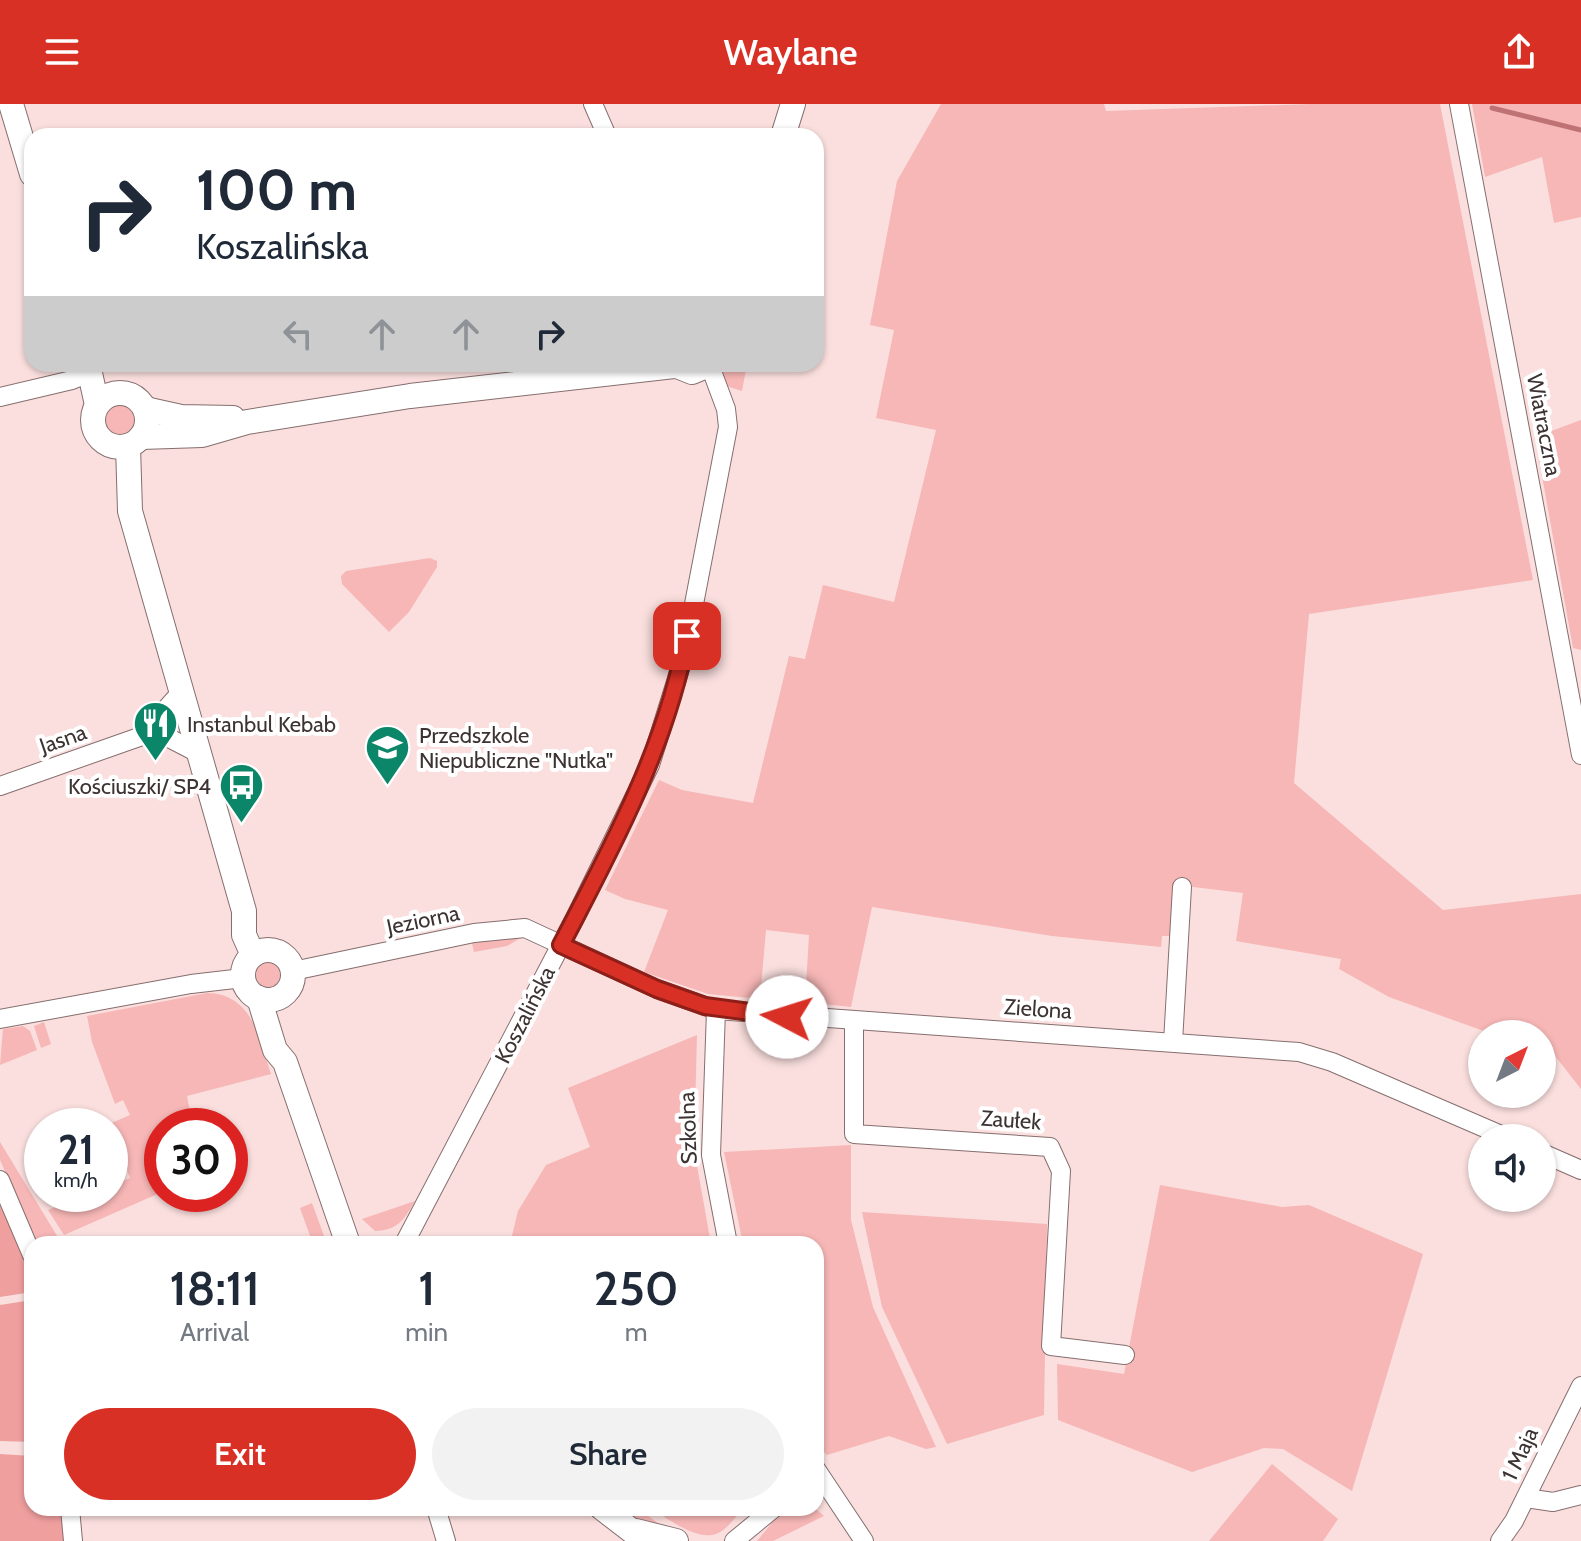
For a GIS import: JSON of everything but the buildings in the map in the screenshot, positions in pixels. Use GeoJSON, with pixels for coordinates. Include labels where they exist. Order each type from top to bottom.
{"type":"FeatureCollection","features":[{"type":"Feature","properties":{"kind":"street"},"geometry":{"type":"LineString","coordinates":[[11,104],[24,147]]}},
{"type":"Feature","properties":{"kind":"street"},"geometry":{"type":"LineString","coordinates":[[593,104],[604,128]]}},
{"type":"Feature","properties":{"kind":"street"},"geometry":{"type":"LineString","coordinates":[[786,128],[793,104]]}},
{"type":"Feature","properties":{"kind":"street","name":"Wiatraczna"},"geometry":{"type":"LineString","coordinates":[[1459,104],[1581,755]]}},
{"type":"Feature","properties":{"kind":"street"},"geometry":{"type":"LineString","coordinates":[[0,397],[72,380],[83,372]]}},
{"type":"Feature","properties":{"kind":"street"},"geometry":{"type":"LineString","coordinates":[[91,372],[105,399]]}},
{"type":"Feature","properties":{"kind":"street"},"geometry":{"type":"LineString","coordinates":[[125,442],[146,429],[145,409],[138,399],[126,393],[105,399],[93,425],[125,442],[202,435],[247,422],[590,372]]}},
{"type":"Feature","properties":{"kind":"street","name":"Koszalińska"},"geometry":{"type":"LineString","coordinates":[[408,1236],[561,945],[650,765],[684,656],[728,427],[726,409],[713,372]]}},
{"type":"Feature","properties":{"kind":"street"},"geometry":{"type":"LineString","coordinates":[[145,409],[181,417],[225,416],[247,422]]}},
{"type":"Feature","properties":{"kind":"street"},"geometry":{"type":"LineString","coordinates":[[0,1019],[191,984],[255,961],[285,956],[293,971],[290,988],[268,999],[251,994],[255,961],[244,911],[130,511],[125,442]]}},
{"type":"Feature","properties":{"kind":"street","name":"Jasna"},"geometry":{"type":"LineString","coordinates":[[0,786],[142,736],[182,691]]}},
{"type":"Feature","properties":{"kind":"street"},"geometry":{"type":"LineString","coordinates":[[142,736],[169,738],[200,754]]}},
{"type":"Feature","properties":{"kind":"street"},"geometry":{"type":"LineString","coordinates":[[1173,1042],[1182,887]]}},
{"type":"Feature","properties":{"kind":"street","name":"Jeziorna"},"geometry":{"type":"LineString","coordinates":[[293,971],[511,927],[525,928],[561,945]]}},
{"type":"Feature","properties":{"kind":"street","name":"Zielona"},"geometry":{"type":"LineString","coordinates":[[561,945],[657,989],[716,1010],[1173,1042],[1309,1055],[1474,1124]]}},
{"type":"Feature","properties":{"kind":"street"},"geometry":{"type":"LineString","coordinates":[[268,999],[275,1050],[285,1062],[345,1236]]}},
{"type":"Feature","properties":{"kind":"street","name":"Szkolna"},"geometry":{"type":"LineString","coordinates":[[716,1010],[711,1155],[726,1236]]}},
{"type":"Feature","properties":{"kind":"street","name":"Zaułek"},"geometry":{"type":"LineString","coordinates":[[854,1022],[854,1134],[1050,1147],[1061,1171],[1051,1346],[1125,1355]]}},
{"type":"Feature","properties":{"kind":"street"},"geometry":{"type":"LineString","coordinates":[[1556,1159],[1581,1170]]}},
{"type":"Feature","properties":{"kind":"street"},"geometry":{"type":"LineString","coordinates":[[0,1180],[24,1236]]}},
{"type":"Feature","properties":{"kind":"street","name":"1 Maja"},"geometry":{"type":"LineString","coordinates":[[1500,1541],[1526,1498],[1542,1459],[1581,1386]]}},
{"type":"Feature","properties":{"kind":"street"},"geometry":{"type":"LineString","coordinates":[[824,1481],[864,1541]]}},
{"type":"Feature","properties":{"kind":"street"},"geometry":{"type":"LineString","coordinates":[[1526,1498],[1553,1502],[1581,1495]]}},
{"type":"Feature","properties":{"kind":"street"},"geometry":{"type":"LineString","coordinates":[[71,1516],[73,1541]]}},
{"type":"Feature","properties":{"kind":"street"},"geometry":{"type":"LineString","coordinates":[[438,1516],[446,1541]]}},
{"type":"Feature","properties":{"kind":"street"},"geometry":{"type":"LineString","coordinates":[[613,1516],[640,1536],[676,1541]]}},
{"type":"Feature","properties":{"kind":"street"},"geometry":{"type":"LineString","coordinates":[[734,1541],[765,1516]]}},
{"type":"Feature","properties":{"kind":"street"},"geometry":{"type":"LineString","coordinates":[[749,1541],[767,1516]]}},
{"type":"Feature","properties":{"kind":"shaded area"},"geometry":{"type":"Polygon","coordinates":[[[941,104],[1104,104],[1106,111],[1311,104],[1440,104],[1533,580],[1309,614],[1294,783],[1443,910],[1581,894],[1581,1089],[1556,1057],[1556,1020],[1468,1020],[1468,1025],[1389,997],[1339,969],[1341,959],[1236,941],[1243,893],[1185,886],[1170,936],[1162,936],[1161,947],[1052,936],[872,907],[851,1007],[805,1002],[809,935],[766,930],[760,999],[708,994],[644,972],[668,910],[625,899],[605,890],[659,780],[682,790],[753,803],[789,656],[805,659],[823,585],[894,602],[936,430],[876,418],[894,330],[870,325],[897,181],[941,104]]]}},
{"type":"Feature","properties":{"kind":"shaded area"},"geometry":{"type":"Polygon","coordinates":[[[1472,104],[1581,104],[1581,217],[1554,223],[1542,157],[1485,177],[1472,104]]]}},
{"type":"Feature","properties":{"kind":"shaded area"},"geometry":{"type":"Polygon","coordinates":[[[721,372],[746,372],[742,391],[723,385],[721,372]]]}},
{"type":"Feature","properties":{"kind":"shaded area"},"geometry":{"type":"Polygon","coordinates":[[[120,403],[131,408],[136,419],[131,430],[120,435],[109,430],[104,419],[109,408],[120,403]]]}},
{"type":"Feature","properties":{"kind":"shaded area"},"geometry":{"type":"Polygon","coordinates":[[[1581,420],[1581,650],[1573,648],[1535,437],[1581,420]]]}},
{"type":"Feature","properties":{"kind":"shaded area"},"geometry":{"type":"Polygon","coordinates":[[[430,558],[437,561],[437,567],[409,612],[389,632],[342,584],[341,576],[346,571],[430,558]]]}},
{"type":"Feature","properties":{"kind":"shaded area"},"geometry":{"type":"Polygon","coordinates":[[[509,936],[522,937],[507,946],[474,952],[472,943],[509,936]]]}},
{"type":"Feature","properties":{"kind":"shaded area"},"geometry":{"type":"Polygon","coordinates":[[[268,963],[276,967],[280,975],[276,983],[268,987],[260,983],[256,975],[260,967],[268,963]]]}},
{"type":"Feature","properties":{"kind":"shaded area"},"geometry":{"type":"Polygon","coordinates":[[[207,993],[222,995],[235,1001],[252,1020],[271,1074],[187,1096],[189,1108],[144,1108],[144,1200],[128,1207],[130,1115],[123,1100],[115,1104],[92,1042],[87,1016],[207,993]]]}},
{"type":"Feature","properties":{"kind":"shaded area"},"geometry":{"type":"Polygon","coordinates":[[[44,1022],[51,1044],[41,1048],[34,1026],[44,1022]]]}},
{"type":"Feature","properties":{"kind":"shaded area"},"geometry":{"type":"Polygon","coordinates":[[[23,1026],[30,1031],[37,1050],[0,1065],[3,1029],[23,1026]]]}},
{"type":"Feature","properties":{"kind":"shaded area"},"geometry":{"type":"Polygon","coordinates":[[[697,1035],[694,1149],[710,1236],[512,1236],[518,1211],[546,1165],[590,1147],[568,1088],[697,1035]]]}},
{"type":"Feature","properties":{"kind":"shaded area"},"geometry":{"type":"Polygon","coordinates":[[[0,1142],[24,1181],[24,1212],[43,1212],[57,1236],[33,1236],[0,1160],[0,1142]]]}},
{"type":"Feature","properties":{"kind":"shaded area"},"geometry":{"type":"Polygon","coordinates":[[[851,1145],[851,1220],[873,1307],[936,1447],[926,1449],[889,1436],[827,1455],[824,1452],[824,1236],[741,1236],[724,1152],[851,1145]]]}},
{"type":"Feature","properties":{"kind":"shaded area"},"geometry":{"type":"Polygon","coordinates":[[[1160,1185],[1282,1207],[1309,1205],[1423,1254],[1352,1491],[1283,1449],[1264,1448],[1192,1472],[1058,1420],[1057,1364],[1124,1374],[1160,1185]]]}},
{"type":"Feature","properties":{"kind":"shaded area"},"geometry":{"type":"Polygon","coordinates":[[[415,1201],[404,1219],[389,1229],[375,1231],[362,1219],[415,1201]]]}},
{"type":"Feature","properties":{"kind":"shaded area"},"geometry":{"type":"Polygon","coordinates":[[[0,1202],[24,1260],[24,1293],[0,1297],[0,1202]]]}},
{"type":"Feature","properties":{"kind":"shaded area"},"geometry":{"type":"Polygon","coordinates":[[[312,1203],[324,1236],[310,1236],[300,1208],[312,1203]]]}},
{"type":"Feature","properties":{"kind":"shaded area"},"geometry":{"type":"Polygon","coordinates":[[[49,1212],[116,1212],[64,1235],[49,1212]]]}},
{"type":"Feature","properties":{"kind":"shaded area"},"geometry":{"type":"Polygon","coordinates":[[[862,1212],[1047,1224],[1044,1415],[947,1444],[882,1307],[862,1212]]]}},
{"type":"Feature","properties":{"kind":"shaded area"},"geometry":{"type":"Polygon","coordinates":[[[24,1301],[24,1442],[0,1441],[0,1305],[24,1301]]]}},
{"type":"Feature","properties":{"kind":"shaded area"},"geometry":{"type":"Polygon","coordinates":[[[0,1454],[24,1456],[24,1516],[63,1516],[65,1541],[0,1541],[0,1454]]]}},
{"type":"Feature","properties":{"kind":"shaded area"},"geometry":{"type":"Polygon","coordinates":[[[1272,1464],[1338,1519],[1323,1541],[1209,1541],[1272,1464]]]}},
{"type":"Feature","properties":{"kind":"shaded area"},"geometry":{"type":"Polygon","coordinates":[[[632,1516],[649,1516],[663,1527],[632,1516]]]}},
{"type":"Feature","properties":{"kind":"shaded area"},"geometry":{"type":"Polygon","coordinates":[[[664,1516],[736,1516],[716,1534],[700,1534],[664,1516]]]}},
{"type":"Feature","properties":{"kind":"shaded area"},"geometry":{"type":"Polygon","coordinates":[[[777,1516],[824,1516],[773,1541],[757,1541],[777,1516]]]}},
{"type":"Feature","properties":{"kind":"waterway"},"geometry":{"type":"LineString","coordinates":[[1492,108],[1581,130]]}},
{"type":"Feature","properties":{"kind":"place","name":"Instanbul Kebab"},"geometry":{"type":"Point","coordinates":[156,763]}},
{"type":"Feature","properties":{"kind":"place","name":"Przedszkole Niepubliczne \"Nutka\""},"geometry":{"type":"Point","coordinates":[388,787]}},
{"type":"Feature","properties":{"kind":"place","name":"Kościuszki/ SP4"},"geometry":{"type":"Point","coordinates":[242,825]}},
{"type":"Feature","properties":{"kind":"route"},"geometry":{"type":"LineString","coordinates":[[687,636],[666,719],[650,765],[561,945],[657,989],[716,1010],[787,1017]]}}]}
